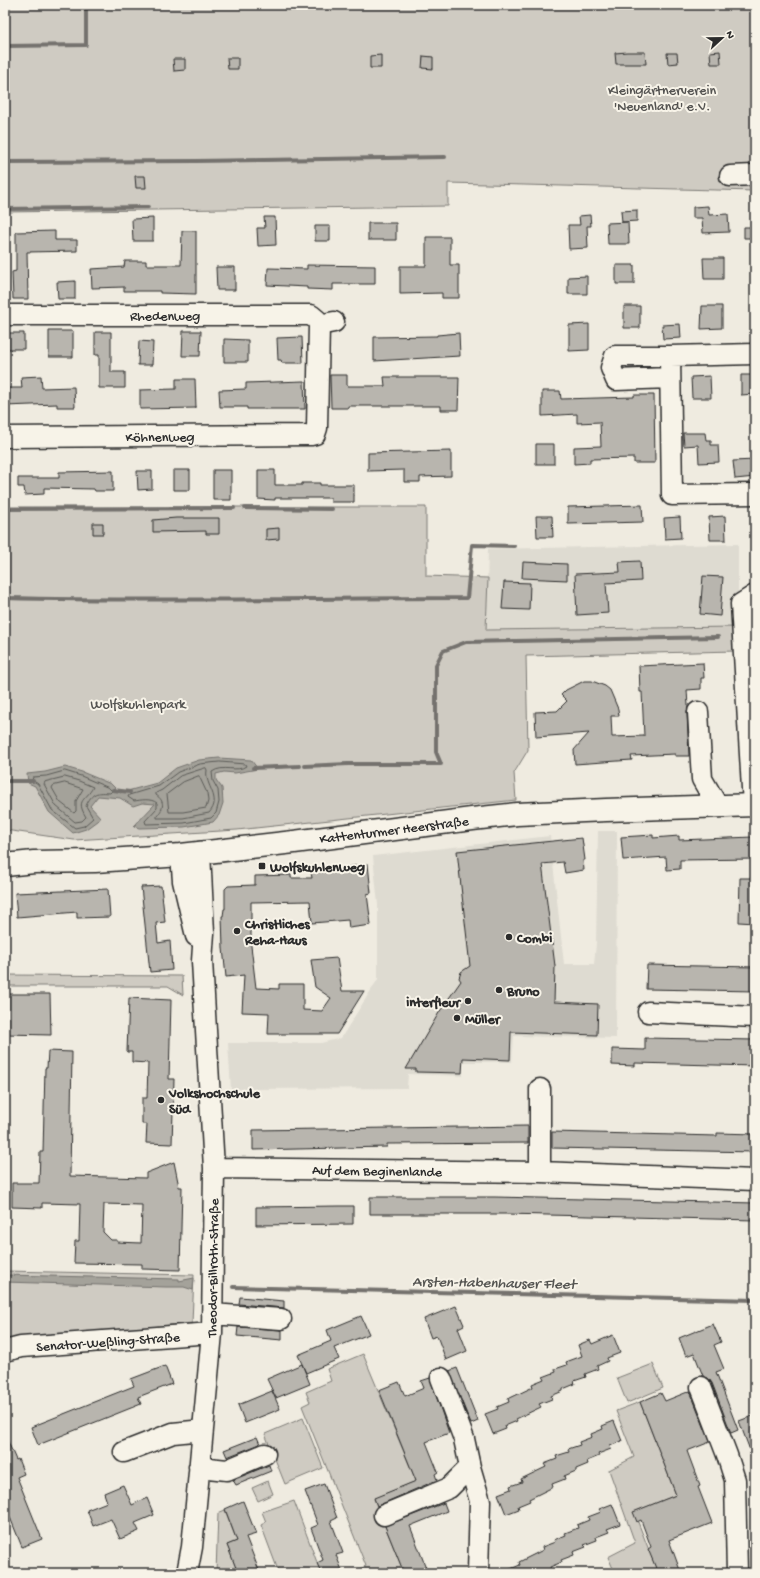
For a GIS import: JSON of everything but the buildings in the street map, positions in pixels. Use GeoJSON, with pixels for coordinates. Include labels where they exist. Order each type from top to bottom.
{"type":"FeatureCollection","features":[{"type":"Feature","properties":{"kind":"main road","name":"Kattenturmer Heerstraße"},"geometry":{"type":"LineString","coordinates":[[5,865],[34,862],[95,861],[190,853],[294,842],[516,814],[717,805],[754,805]]}},
{"type":"Feature","properties":{"kind":"main road","name":"Kattenturmer Heerstraße"},"geometry":{"type":"LineString","coordinates":[[5,854],[34,862]]}},
{"type":"Feature","properties":{"kind":"street"},"geometry":{"type":"LineString","coordinates":[[730,176],[755,175]]}},
{"type":"Feature","properties":{"kind":"street","name":"Rhedenweg"},"geometry":{"type":"LineString","coordinates":[[5,315],[311,315],[317,320],[326,324],[316,434]]}},
{"type":"Feature","properties":{"kind":"street"},"geometry":{"type":"LineString","coordinates":[[670,378],[616,380],[611,368],[615,356],[755,354]]}},
{"type":"Feature","properties":{"kind":"street"},"geometry":{"type":"LineString","coordinates":[[670,356],[672,495],[755,494]]}},
{"type":"Feature","properties":{"kind":"street","name":"Köhnenweg"},"geometry":{"type":"LineString","coordinates":[[5,437],[253,436],[316,434]]}},
{"type":"Feature","properties":{"kind":"street"},"geometry":{"type":"LineString","coordinates":[[748,600],[754,805]]}},
{"type":"Feature","properties":{"kind":"street"},"geometry":{"type":"LineString","coordinates":[[698,712],[702,779],[717,805]]}},
{"type":"Feature","properties":{"kind":"street","name":"Theodor-Billroth-Straße"},"geometry":{"type":"LineString","coordinates":[[187,1573],[192,1547],[212,1323],[214,1168],[202,961],[204,933],[202,879],[190,853]]}},
{"type":"Feature","properties":{"kind":"street"},"geometry":{"type":"LineString","coordinates":[[648,1012],[755,1017]]}},
{"type":"Feature","properties":{"kind":"street"},"geometry":{"type":"LineString","coordinates":[[540,1089],[540,1172]]}},
{"type":"Feature","properties":{"kind":"street","name":"Auf dem Beginenlande"},"geometry":{"type":"LineString","coordinates":[[214,1168],[540,1172],[755,1180]]}},
{"type":"Feature","properties":{"kind":"street","name":"Senator-Weßling-Straße"},"geometry":{"type":"LineString","coordinates":[[5,1351],[21,1347],[212,1323],[281,1320]]}},
{"type":"Feature","properties":{"kind":"street"},"geometry":{"type":"LineString","coordinates":[[441,1378],[464,1438],[470,1467],[480,1500],[478,1573]]}},
{"type":"Feature","properties":{"kind":"street"},"geometry":{"type":"LineString","coordinates":[[701,1387],[735,1480],[737,1573]]}},
{"type":"Feature","properties":{"kind":"street"},"geometry":{"type":"LineString","coordinates":[[124,1452],[173,1433],[203,1430]]}},
{"type":"Feature","properties":{"kind":"street"},"geometry":{"type":"LineString","coordinates":[[199,1467],[227,1470],[265,1454]]}},
{"type":"Feature","properties":{"kind":"street"},"geometry":{"type":"LineString","coordinates":[[384,1515],[449,1488],[470,1467]]}},
{"type":"Feature","properties":{"kind":"shaded area"},"geometry":{"type":"Polygon","coordinates":[[[738,544],[738,627],[486,630],[488,549],[738,544]]]}},
{"type":"Feature","properties":{"kind":"shaded area"},"geometry":{"type":"Polygon","coordinates":[[[598,831],[617,831],[616,1038],[514,1036],[512,1062],[463,1062],[463,1076],[408,1074],[407,1088],[231,1089],[228,1043],[321,1043],[341,1038],[378,979],[378,905],[373,856],[550,836],[564,964],[594,964],[596,944],[598,831]]]}},
{"type":"Feature","properties":{"kind":"green space","name":"Kleingärtnerverein 'Neuenland' e.V."},"geometry":{"type":"Polygon","coordinates":[[[5,5],[755,5],[755,191],[448,183],[448,206],[5,212],[5,5]]]}},
{"type":"Feature","properties":{"kind":"green space"},"geometry":{"type":"Polygon","coordinates":[[[658,363],[658,374],[621,374],[622,364],[658,363]]]}},
{"type":"Feature","properties":{"kind":"green space","name":"Wolfskuhlenpark"},"geometry":{"type":"Polygon","coordinates":[[[5,507],[426,507],[426,576],[488,578],[486,630],[738,627],[736,651],[526,656],[528,750],[514,773],[516,800],[237,830],[74,840],[5,830],[5,507]]]}},
{"type":"Feature","properties":{"kind":"green space"},"geometry":{"type":"Polygon","coordinates":[[[5,975],[182,976],[183,995],[168,986],[5,986],[5,975]]]}},
{"type":"Feature","properties":{"kind":"green space"},"geometry":{"type":"Polygon","coordinates":[[[5,1271],[194,1275],[192,1323],[5,1341],[5,1271]]]}},
{"type":"Feature","properties":{"kind":"green space"},"geometry":{"type":"Polygon","coordinates":[[[363,1354],[416,1481],[374,1499],[404,1573],[356,1573],[355,1571],[366,1566],[302,1406],[310,1402],[306,1392],[331,1381],[327,1369],[363,1354]]]}},
{"type":"Feature","properties":{"kind":"green space"},"geometry":{"type":"Polygon","coordinates":[[[653,1364],[663,1388],[627,1403],[617,1378],[653,1364]]]}},
{"type":"Feature","properties":{"kind":"green space"},"geometry":{"type":"Polygon","coordinates":[[[640,1402],[676,1495],[634,1512],[658,1573],[615,1573],[608,1557],[635,1543],[609,1470],[634,1457],[616,1411],[640,1402]]]}},
{"type":"Feature","properties":{"kind":"green space"},"geometry":{"type":"Polygon","coordinates":[[[303,1418],[323,1468],[285,1484],[265,1434],[303,1418]]]}},
{"type":"Feature","properties":{"kind":"green space"},"geometry":{"type":"Polygon","coordinates":[[[268,1481],[273,1494],[258,1501],[252,1488],[268,1481]]]}},
{"type":"Feature","properties":{"kind":"green space"},"geometry":{"type":"Polygon","coordinates":[[[294,1501],[321,1573],[279,1573],[261,1525],[266,1522],[262,1512],[294,1501]]]}},
{"type":"Feature","properties":{"kind":"green space"},"geometry":{"type":"Polygon","coordinates":[[[225,1510],[237,1541],[227,1545],[238,1573],[216,1573],[218,1513],[225,1510]]]}},
{"type":"Feature","properties":{"kind":"water"},"geometry":{"type":"Polygon","coordinates":[[[219,758],[251,760],[258,769],[235,773],[224,772],[216,774],[216,780],[222,788],[223,803],[219,815],[213,822],[184,827],[139,828],[134,826],[155,804],[142,803],[133,806],[120,798],[98,796],[90,806],[101,818],[86,829],[73,833],[49,812],[35,786],[28,783],[27,774],[45,772],[65,767],[82,772],[111,784],[120,793],[157,783],[176,768],[199,760],[219,758]]]}},
{"type":"Feature","properties":{"kind":"water"},"geometry":{"type":"Polygon","coordinates":[[[5,1275],[179,1279],[179,1281],[194,1278],[193,1290],[184,1287],[5,1282],[5,1275]]]}},
{"type":"Feature","properties":{"kind":"waterway"},"geometry":{"type":"LineString","coordinates":[[5,46],[86,45],[86,5]]}},
{"type":"Feature","properties":{"kind":"waterway"},"geometry":{"type":"LineString","coordinates":[[5,162],[445,157]]}},
{"type":"Feature","properties":{"kind":"waterway"},"geometry":{"type":"LineString","coordinates":[[5,209],[148,207]]}},
{"type":"Feature","properties":{"kind":"waterway"},"geometry":{"type":"LineString","coordinates":[[5,509],[234,508]]}},
{"type":"Feature","properties":{"kind":"waterway"},"geometry":{"type":"LineString","coordinates":[[245,508],[332,509]]}},
{"type":"Feature","properties":{"kind":"waterway"},"geometry":{"type":"LineString","coordinates":[[5,598],[178,600],[467,598],[472,545],[514,546]]}},
{"type":"Feature","properties":{"kind":"waterway"},"geometry":{"type":"LineString","coordinates":[[416,764],[441,764],[436,752],[436,665],[443,651],[466,642],[718,637]]}},
{"type":"Feature","properties":{"kind":"waterway"},"geometry":{"type":"LineString","coordinates":[[305,766],[348,764],[413,764]]}},
{"type":"Feature","properties":{"kind":"waterway"},"geometry":{"type":"LineString","coordinates":[[253,768],[300,766]]}},
{"type":"Feature","properties":{"kind":"waterway"},"geometry":{"type":"LineString","coordinates":[[5,781],[33,781]]}},
{"type":"Feature","properties":{"kind":"waterway"},"geometry":{"type":"LineString","coordinates":[[113,790],[130,792]]}},
{"type":"Feature","properties":{"kind":"waterway","name":"Arsten-Habenhauser Fleet"},"geometry":{"type":"LineString","coordinates":[[233,1287],[755,1300]]}},
{"type":"Feature","properties":{"kind":"place","name":"Wolfskuhlenweg"},"geometry":{"type":"Point","coordinates":[262,866]}},
{"type":"Feature","properties":{"kind":"place","name":"Christliches Reha-Haus"},"geometry":{"type":"Point","coordinates":[237,931]}},
{"type":"Feature","properties":{"kind":"place","name":"Combi"},"geometry":{"type":"Point","coordinates":[509,937]}},
{"type":"Feature","properties":{"kind":"place","name":"Bruno"},"geometry":{"type":"Point","coordinates":[499,990]}},
{"type":"Feature","properties":{"kind":"place","name":"interfleur"},"geometry":{"type":"Point","coordinates":[468,1001]}},
{"type":"Feature","properties":{"kind":"place","name":"Müller"},"geometry":{"type":"Point","coordinates":[457,1018]}},
{"type":"Feature","properties":{"kind":"place","name":"Volkshochschule Süd"},"geometry":{"type":"Point","coordinates":[161,1100]}}]}
